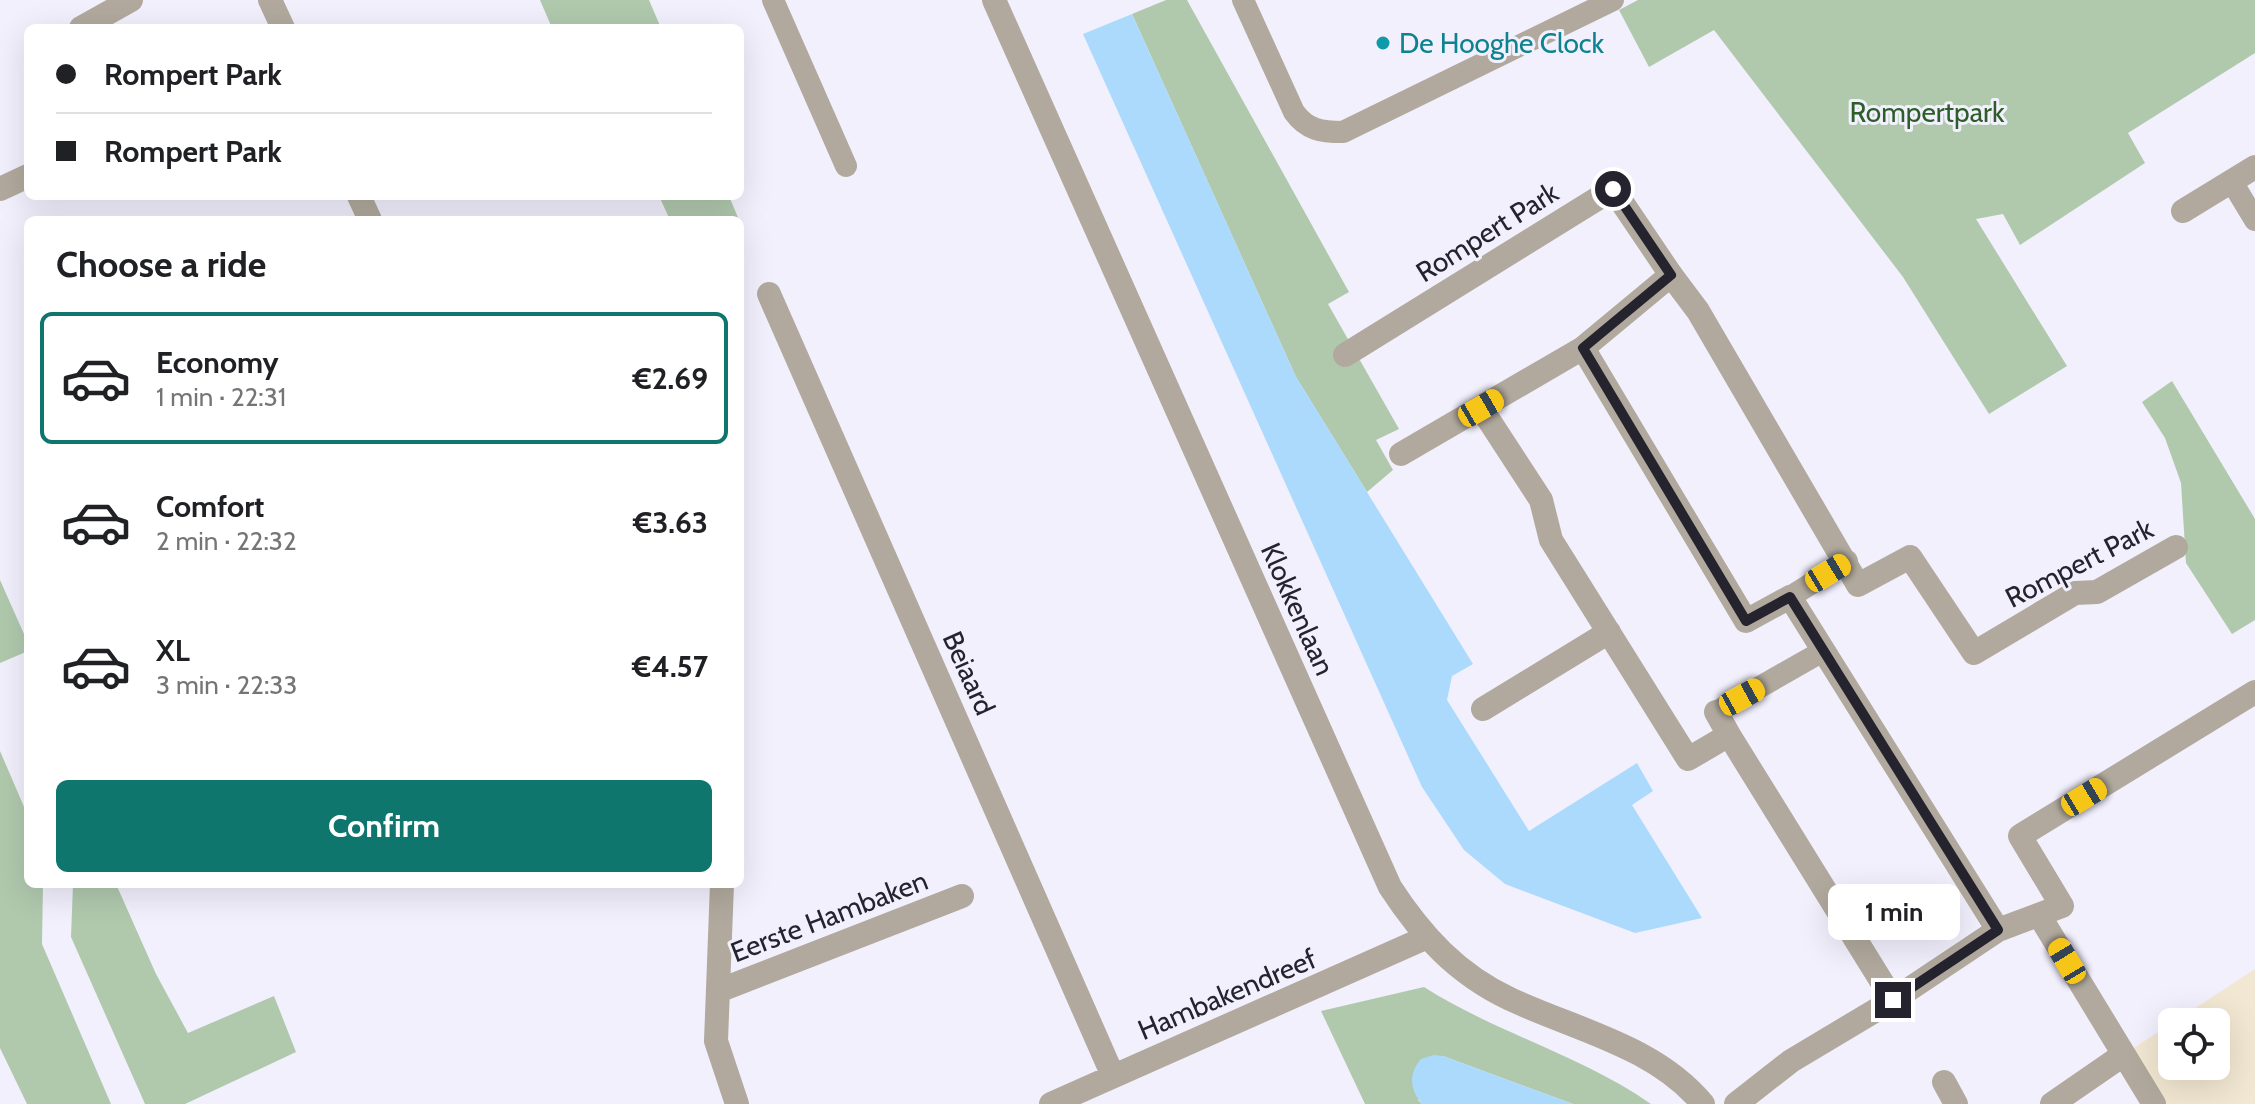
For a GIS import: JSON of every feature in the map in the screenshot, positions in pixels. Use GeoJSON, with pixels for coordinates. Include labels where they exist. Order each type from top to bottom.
{"type":"FeatureCollection","features":[{"type":"Feature","properties":{"kind":"street"},"geometry":{"type":"LineString","coordinates":[[88,24],[131,0]]}},
{"type":"Feature","properties":{"kind":"street"},"geometry":{"type":"LineString","coordinates":[[270,0],[281,24]]}},
{"type":"Feature","properties":{"kind":"street","name":"Klokkenlaan"},"geometry":{"type":"LineString","coordinates":[[994,0],[1390,887],[1425,938],[1446,958],[1509,998],[1640,1053],[1680,1081],[1703,1104]]}},
{"type":"Feature","properties":{"kind":"street"},"geometry":{"type":"LineString","coordinates":[[2183,211],[2255,167]]}},
{"type":"Feature","properties":{"kind":"street"},"geometry":{"type":"LineString","coordinates":[[0,189],[24,178]]}},
{"type":"Feature","properties":{"kind":"street","name":"Rompert Park"},"geometry":{"type":"LineString","coordinates":[[1345,355],[1613,189],[1698,311],[1847,561],[1858,585],[1910,557],[1974,653],[2075,593],[2097,592],[2176,547]]}},
{"type":"Feature","properties":{"kind":"street"},"geometry":{"type":"LineString","coordinates":[[1401,454],[1583,348],[1671,275]]}},
{"type":"Feature","properties":{"kind":"street","name":"Beiaard"},"geometry":{"type":"LineString","coordinates":[[769,294],[1113,1076]]}},
{"type":"Feature","properties":{"kind":"street"},"geometry":{"type":"LineString","coordinates":[[1583,348],[1746,621],[1790,597],[1998,930]]}},
{"type":"Feature","properties":{"kind":"street"},"geometry":{"type":"LineString","coordinates":[[1481,408],[1541,500],[1551,540],[1688,759],[1729,735]]}},
{"type":"Feature","properties":{"kind":"street"},"geometry":{"type":"LineString","coordinates":[[1483,709],[1609,632]]}},
{"type":"Feature","properties":{"kind":"street"},"geometry":{"type":"LineString","coordinates":[[1736,1104],[1791,1061],[1893,1000],[1998,930],[2062,906],[2020,836],[2255,692]]}},
{"type":"Feature","properties":{"kind":"street"},"geometry":{"type":"LineString","coordinates":[[1716,712],[1893,1000]]}},
{"type":"Feature","properties":{"kind":"street","name":"Eerste Hambaken"},"geometry":{"type":"LineString","coordinates":[[722,888],[716,1041],[737,1104]]}},
{"type":"Feature","properties":{"kind":"street","name":"Eerste Hambaken"},"geometry":{"type":"LineString","coordinates":[[718,991],[962,896]]}},
{"type":"Feature","properties":{"kind":"street"},"geometry":{"type":"LineString","coordinates":[[2039,915],[2154,1104]]}},
{"type":"Feature","properties":{"kind":"street","name":"Hambakendreef"},"geometry":{"type":"LineString","coordinates":[[1051,1104],[1425,938]]}},
{"type":"Feature","properties":{"kind":"street"},"geometry":{"type":"LineString","coordinates":[[2052,1104],[2123,1055]]}},
{"type":"Feature","properties":{"kind":"street"},"geometry":{"type":"LineString","coordinates":[[1944,1082],[1956,1104]]}},
{"type":"Feature","properties":{"kind":"lane"},"geometry":{"type":"LineString","coordinates":[[773,0],[846,166]]}},
{"type":"Feature","properties":{"kind":"lane"},"geometry":{"type":"LineString","coordinates":[[1243,0],[1294,112],[1304,125],[1323,132],[1343,132],[1613,0]]}},
{"type":"Feature","properties":{"kind":"lane"},"geometry":{"type":"LineString","coordinates":[[2232,182],[2255,220]]}},
{"type":"Feature","properties":{"kind":"lane"},"geometry":{"type":"LineString","coordinates":[[1790,597],[1847,561]]}},
{"type":"Feature","properties":{"kind":"lane"},"geometry":{"type":"LineString","coordinates":[[1716,712],[1823,651]]}},
{"type":"Feature","properties":{"kind":"shaded area"},"geometry":{"type":"Polygon","coordinates":[[[2255,969],[2255,1104],[2155,1104],[2123,1055],[2158,1032],[2158,1080],[2230,1080],[2230,1008],[2195,1008],[2255,969]]]}},
{"type":"Feature","properties":{"kind":"green space"},"geometry":{"type":"Polygon","coordinates":[[[540,0],[649,0],[659,24],[550,24],[540,0]]]}},
{"type":"Feature","properties":{"kind":"green space"},"geometry":{"type":"Polygon","coordinates":[[[1166,0],[1187,0],[1349,292],[1328,304],[1399,429],[1376,440],[1393,470],[1367,492],[1296,377],[1132,14],[1166,0]]]}},
{"type":"Feature","properties":{"kind":"green space","name":"Rompertpark"},"geometry":{"type":"Polygon","coordinates":[[[1638,0],[2255,0],[2255,53],[2128,133],[2145,163],[2020,245],[2003,214],[1976,219],[2067,366],[1989,414],[1903,277],[1714,30],[1649,67],[1619,10],[1638,0]]]}},
{"type":"Feature","properties":{"kind":"green space"},"geometry":{"type":"Polygon","coordinates":[[[661,200],[731,200],[737,216],[668,216],[661,200]]]}},
{"type":"Feature","properties":{"kind":"green space"},"geometry":{"type":"Polygon","coordinates":[[[2172,381],[2255,519],[2255,620],[2232,634],[2186,563],[2181,483],[2165,438],[2142,402],[2172,381]]]}},
{"type":"Feature","properties":{"kind":"green space"},"geometry":{"type":"Polygon","coordinates":[[[0,580],[24,634],[24,653],[0,663],[0,580]]]}},
{"type":"Feature","properties":{"kind":"green space"},"geometry":{"type":"Polygon","coordinates":[[[0,751],[24,807],[24,888],[43,888],[42,944],[111,1104],[27,1104],[0,1048],[0,751]]]}},
{"type":"Feature","properties":{"kind":"green space"},"geometry":{"type":"Polygon","coordinates":[[[73,888],[118,888],[156,974],[188,1033],[274,996],[296,1052],[185,1104],[145,1104],[71,937],[73,888]]]}},
{"type":"Feature","properties":{"kind":"green space"},"geometry":{"type":"Polygon","coordinates":[[[1424,987],[1480,1018],[1596,1072],[1651,1104],[1573,1104],[1443,1056],[1418,1100],[1422,1104],[1365,1104],[1321,1011],[1424,987]]]}},
{"type":"Feature","properties":{"kind":"water"},"geometry":{"type":"Polygon","coordinates":[[[1132,14],[1296,377],[1473,664],[1452,676],[1447,700],[1529,831],[1637,763],[1653,791],[1632,805],[1702,918],[1635,933],[1505,884],[1464,850],[1422,787],[1083,34],[1132,14]]]}},
{"type":"Feature","properties":{"kind":"water"},"geometry":{"type":"Polygon","coordinates":[[[1434,1055],[1573,1104],[1422,1104],[1413,1088],[1412,1076],[1421,1059],[1434,1055]]]}},
{"type":"Feature","properties":{"kind":"place","name":"De Hooghe Clock"},"geometry":{"type":"Point","coordinates":[1383,43]}},
{"type":"Feature","properties":{"kind":"route"},"geometry":{"type":"LineString","coordinates":[[1613,189],[1671,275],[1583,348],[1746,621],[1790,597],[1998,930],[1893,1000]]}}]}
